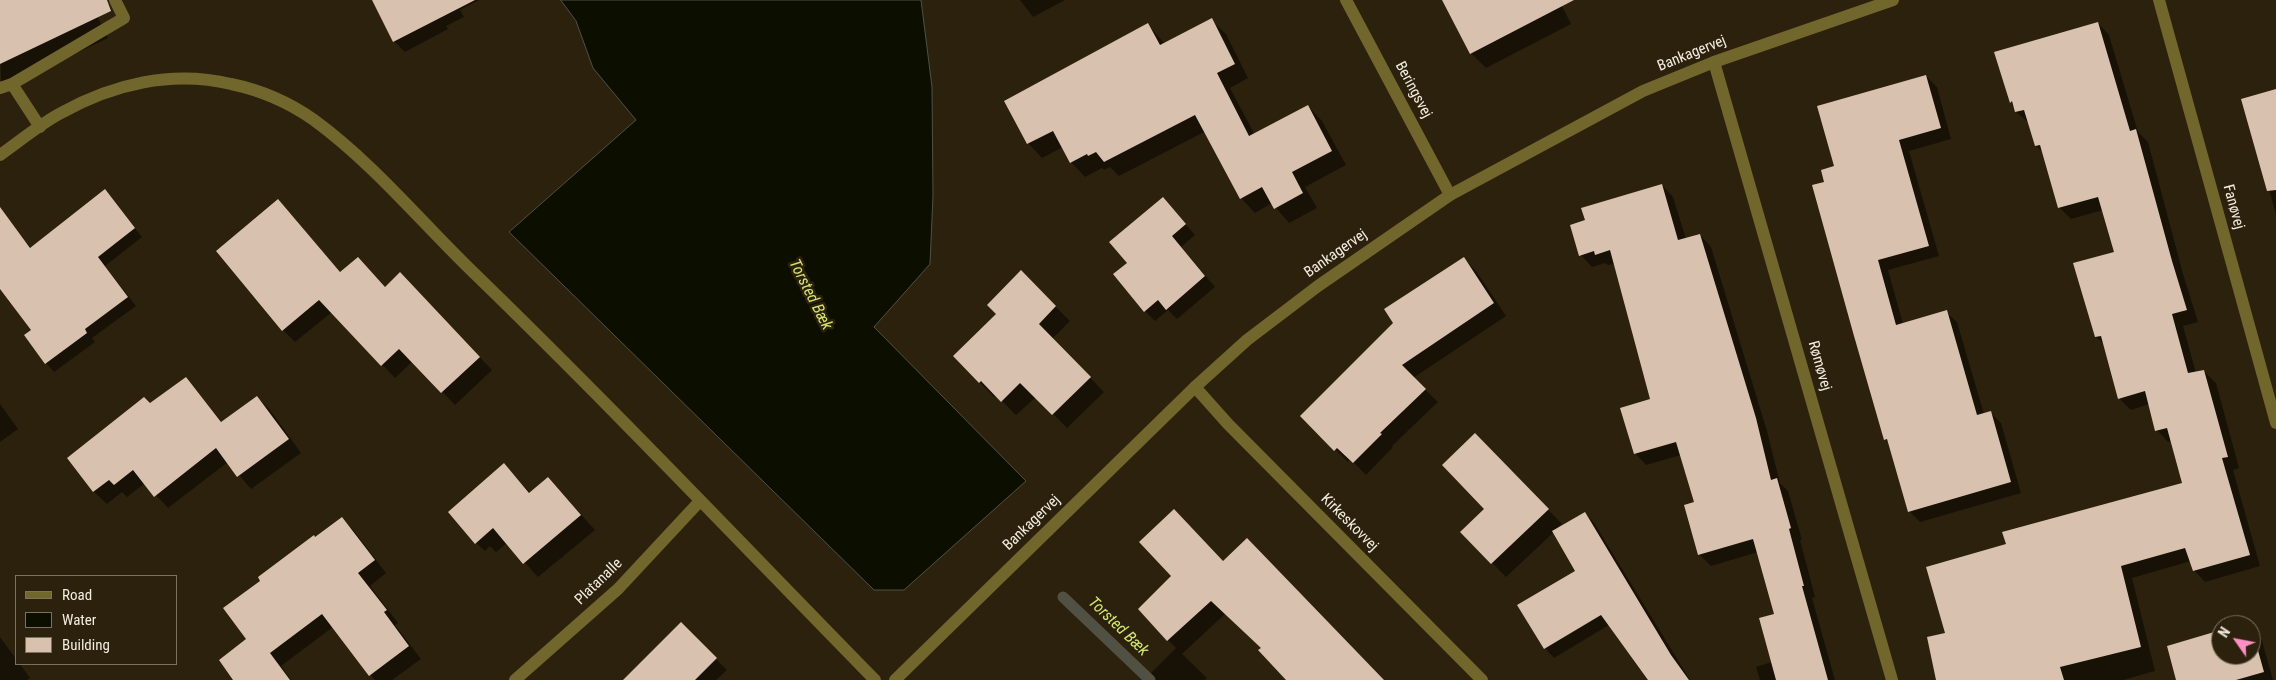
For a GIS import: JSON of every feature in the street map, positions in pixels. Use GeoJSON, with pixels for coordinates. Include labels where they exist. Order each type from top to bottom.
{"type":"FeatureCollection","features":[{"type":"Feature","properties":{"kind":"street"},"geometry":{"type":"LineString","coordinates":[[40,127],[6,86],[124,18],[115,0]]}},
{"type":"Feature","properties":{"kind":"street","name":"Beringsvej"},"geometry":{"type":"LineString","coordinates":[[1346,0],[1450,195]]}},
{"type":"Feature","properties":{"kind":"street","name":"Bankagervej"},"geometry":{"type":"LineString","coordinates":[[895,680],[1195,387],[1247,340],[1318,286],[1450,195],[1643,91],[1714,62],[1893,0]]}},
{"type":"Feature","properties":{"kind":"street","name":"Fanøvej"},"geometry":{"type":"LineString","coordinates":[[2159,0],[2276,423]]}},
{"type":"Feature","properties":{"kind":"street","name":"Rømøvej"},"geometry":{"type":"LineString","coordinates":[[1714,62],[1892,680]]}},
{"type":"Feature","properties":{"kind":"street"},"geometry":{"type":"LineString","coordinates":[[0,155],[58,114],[98,94],[141,82],[186,78],[231,84],[274,97],[312,119],[356,154],[533,330],[876,680]]}},
{"type":"Feature","properties":{"kind":"street","name":"Kirkeskovvej"},"geometry":{"type":"LineString","coordinates":[[1195,387],[1228,424],[1482,680]]}},
{"type":"Feature","properties":{"kind":"street","name":"Platanalle"},"geometry":{"type":"LineString","coordinates":[[515,680],[618,589],[700,501]]}},
{"type":"Feature","properties":{"kind":"water"},"geometry":{"type":"Polygon","coordinates":[[[561,0],[921,0],[932,87],[933,196],[930,264],[874,327],[1026,481],[904,590],[874,590],[509,232],[636,120],[593,68],[576,21],[561,0]]]}},
{"type":"Feature","properties":{"kind":"building"},"geometry":{"type":"Polygon","coordinates":[[[0,0],[107,0],[111,11],[0,64],[0,0]]]}},
{"type":"Feature","properties":{"kind":"building"},"geometry":{"type":"Polygon","coordinates":[[[372,0],[475,0],[393,42],[372,0]]]}},
{"type":"Feature","properties":{"kind":"building"},"geometry":{"type":"Polygon","coordinates":[[[1442,0],[1574,0],[1470,54],[1442,0]]]}},
{"type":"Feature","properties":{"kind":"building"},"geometry":{"type":"Polygon","coordinates":[[[1212,18],[1235,64],[1217,73],[1249,136],[1308,105],[1332,151],[1292,172],[1303,193],[1274,209],[1262,187],[1240,199],[1195,115],[1104,162],[1096,152],[1088,156],[1087,154],[1070,163],[1053,131],[1027,144],[1004,101],[1148,23],[1160,45],[1212,18]]]}},
{"type":"Feature","properties":{"kind":"building"},"geometry":{"type":"Polygon","coordinates":[[[2098,22],[2130,131],[2136,129],[2187,310],[2172,314],[2188,373],[2204,370],[2228,457],[2222,458],[2250,555],[2193,571],[2185,548],[2121,566],[2141,647],[2060,667],[2064,680],[1936,680],[1927,637],[1945,633],[1926,567],[2006,544],[2002,532],[2182,483],[2167,428],[2155,431],[2145,391],[2118,399],[2101,336],[2095,337],[2073,263],[2114,252],[2098,197],[2058,208],[2040,145],[2035,146],[2024,110],[2015,112],[2012,101],[2010,103],[1994,52],[2098,22]]]}},
{"type":"Feature","properties":{"kind":"building"},"geometry":{"type":"Polygon","coordinates":[[[1926,75],[1941,128],[1899,140],[1929,246],[1878,260],[1896,325],[1947,310],[1977,415],[1991,411],[2011,482],[1908,512],[1887,439],[1884,440],[1812,185],[1824,182],[1821,170],[1834,166],[1817,106],[1926,75]]]}},
{"type":"Feature","properties":{"kind":"building"},"geometry":{"type":"Polygon","coordinates":[[[2276,89],[2276,190],[2267,191],[2241,99],[2276,89]]]}},
{"type":"Feature","properties":{"kind":"building"},"geometry":{"type":"Polygon","coordinates":[[[1662,184],[1678,240],[1700,234],[1756,418],[1771,480],[1777,478],[1791,528],[1789,529],[1804,586],[1802,586],[1828,680],[1776,680],[1759,618],[1774,614],[1753,539],[1698,555],[1684,505],[1694,502],[1676,442],[1634,454],[1620,408],[1650,399],[1610,250],[1595,255],[1594,251],[1579,256],[1570,225],[1585,220],[1581,208],[1662,184]]]}},
{"type":"Feature","properties":{"kind":"building"},"geometry":{"type":"Polygon","coordinates":[[[105,189],[135,228],[98,257],[128,297],[85,329],[87,333],[45,364],[24,335],[31,330],[0,289],[0,207],[30,248],[105,189]]]}},
{"type":"Feature","properties":{"kind":"building"},"geometry":{"type":"Polygon","coordinates":[[[1163,197],[1186,224],[1172,236],[1205,276],[1166,310],[1158,300],[1144,312],[1113,274],[1127,263],[1109,242],[1163,197]]]}},
{"type":"Feature","properties":{"kind":"building"},"geometry":{"type":"Polygon","coordinates":[[[278,199],[340,272],[358,257],[385,287],[400,272],[480,357],[441,393],[399,349],[381,366],[319,300],[282,331],[216,251],[278,199]]]}},
{"type":"Feature","properties":{"kind":"building"},"geometry":{"type":"Polygon","coordinates":[[[1464,257],[1494,303],[1402,365],[1426,389],[1380,433],[1382,434],[1353,463],[1337,448],[1334,451],[1300,416],[1393,323],[1384,309],[1464,257]]]}},
{"type":"Feature","properties":{"kind":"building"},"geometry":{"type":"Polygon","coordinates":[[[1021,270],[1056,306],[1039,324],[1091,377],[1052,415],[1020,383],[1001,402],[981,381],[979,383],[953,356],[996,314],[987,305],[1021,270]]]}},
{"type":"Feature","properties":{"kind":"building"},"geometry":{"type":"Polygon","coordinates":[[[186,377],[221,422],[257,396],[289,439],[237,477],[216,448],[154,497],[133,470],[114,485],[109,480],[93,492],[67,458],[144,397],[150,403],[186,377]]]}},
{"type":"Feature","properties":{"kind":"building"},"geometry":{"type":"Polygon","coordinates":[[[1475,433],[1549,509],[1491,564],[1460,532],[1484,509],[1442,465],[1475,433]]]}},
{"type":"Feature","properties":{"kind":"building"},"geometry":{"type":"Polygon","coordinates":[[[504,463],[529,493],[548,477],[581,515],[523,564],[493,528],[475,544],[448,512],[504,463]]]}},
{"type":"Feature","properties":{"kind":"building"},"geometry":{"type":"Polygon","coordinates":[[[1174,509],[1223,561],[1247,538],[1384,680],[1286,680],[1258,650],[1261,648],[1211,601],[1167,641],[1138,609],[1171,576],[1139,542],[1174,509]]]}},
{"type":"Feature","properties":{"kind":"building"},"geometry":{"type":"Polygon","coordinates":[[[1585,512],[1671,655],[1689,680],[1648,680],[1601,615],[1544,649],[1517,605],[1575,571],[1552,531],[1585,512]]]}},
{"type":"Feature","properties":{"kind":"building"},"geometry":{"type":"Polygon","coordinates":[[[342,517],[375,560],[358,573],[387,610],[384,612],[409,646],[369,676],[322,614],[270,653],[290,680],[233,680],[219,660],[246,639],[223,608],[260,581],[258,577],[314,535],[315,537],[342,517]]]}},
{"type":"Feature","properties":{"kind":"building"},"geometry":{"type":"Polygon","coordinates":[[[681,622],[717,658],[695,680],[623,680],[681,622]]]}},
{"type":"Feature","properties":{"kind":"building"},"geometry":{"type":"Polygon","coordinates":[[[2211,633],[2211,665],[2261,665],[2261,661],[2264,672],[2236,680],[2176,680],[2167,646],[2211,633]]]}},
{"type":"Feature","properties":{"kind":"waterway","name":"Torsted Bæk"},"geometry":{"type":"LineString","coordinates":[[1063,597],[1150,680]]}}]}
